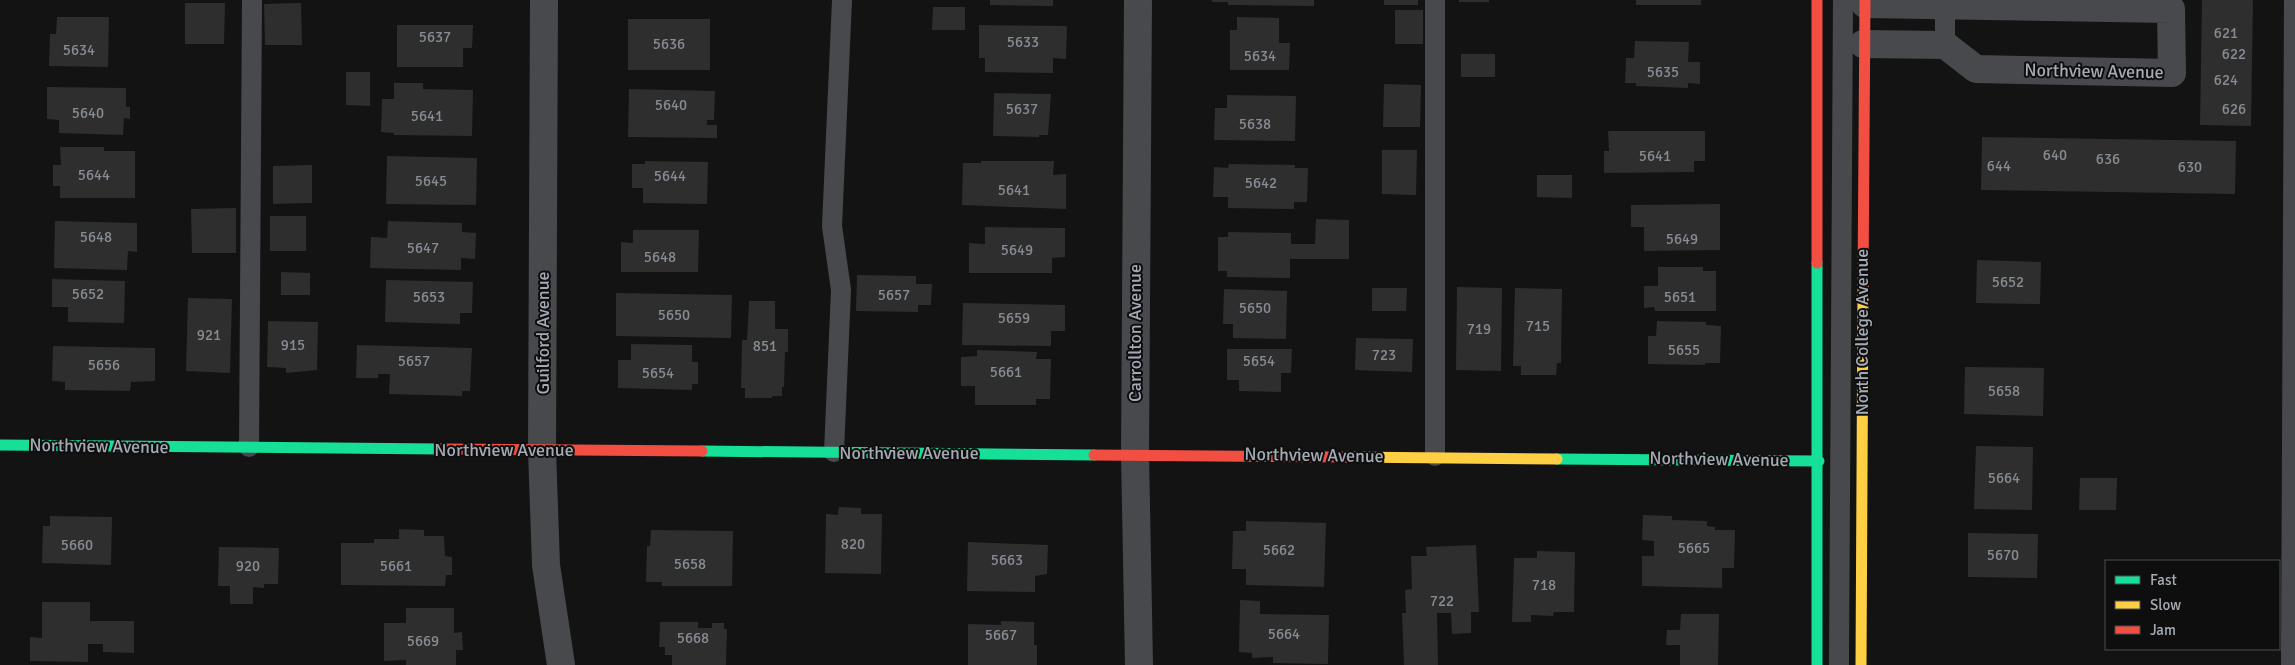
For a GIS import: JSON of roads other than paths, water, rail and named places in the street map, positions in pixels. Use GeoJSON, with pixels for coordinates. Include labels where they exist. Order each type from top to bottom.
{"type":"FeatureCollection","features":[{"type":"Feature","properties":{"kind":"street","name":"Guilford Avenue"},"geometry":{"type":"LineString","coordinates":[[544,0],[542,450],[546,565],[561,665]]}},
{"type":"Feature","properties":{"kind":"street","name":"Carrollton Avenue"},"geometry":{"type":"LineString","coordinates":[[1138,0],[1135,454],[1139,665]]}},
{"type":"Feature","properties":{"kind":"street"},"geometry":{"type":"LineString","coordinates":[[1817,0],[1819,461],[1817,665]]}},
{"type":"Feature","properties":{"kind":"street","name":"Northview Avenue"},"geometry":{"type":"LineString","coordinates":[[1857,1],[1945,5],[2171,9],[2172,73],[1976,69],[1945,45]]}},
{"type":"Feature","properties":{"kind":"street","name":"North College Avenue"},"geometry":{"type":"LineString","coordinates":[[1857,1],[1864,44],[1861,665]]}},
{"type":"Feature","properties":{"kind":"street"},"geometry":{"type":"LineString","coordinates":[[1864,44],[1945,45]]}},
{"type":"Feature","properties":{"kind":"street","name":"Northview Avenue"},"geometry":{"type":"LineString","coordinates":[[0,444],[1819,461]]}},
{"type":"Feature","properties":{"kind":"lane"},"geometry":{"type":"LineString","coordinates":[[249,447],[252,0]]}},
{"type":"Feature","properties":{"kind":"lane"},"geometry":{"type":"LineString","coordinates":[[834,452],[841,290],[832,226],[842,0]]}},
{"type":"Feature","properties":{"kind":"lane"},"geometry":{"type":"LineString","coordinates":[[1435,0],[1435,456]]}},
{"type":"Feature","properties":{"kind":"lane"},"geometry":{"type":"LineString","coordinates":[[2291,665],[2294,0]]}},
{"type":"Feature","properties":{"kind":"lane","name":"North College Avenue"},"geometry":{"type":"LineString","coordinates":[[1839,665],[1857,1]]}},
{"type":"Feature","properties":{"kind":"lane"},"geometry":{"type":"LineString","coordinates":[[1945,5],[1945,45]]}}]}
